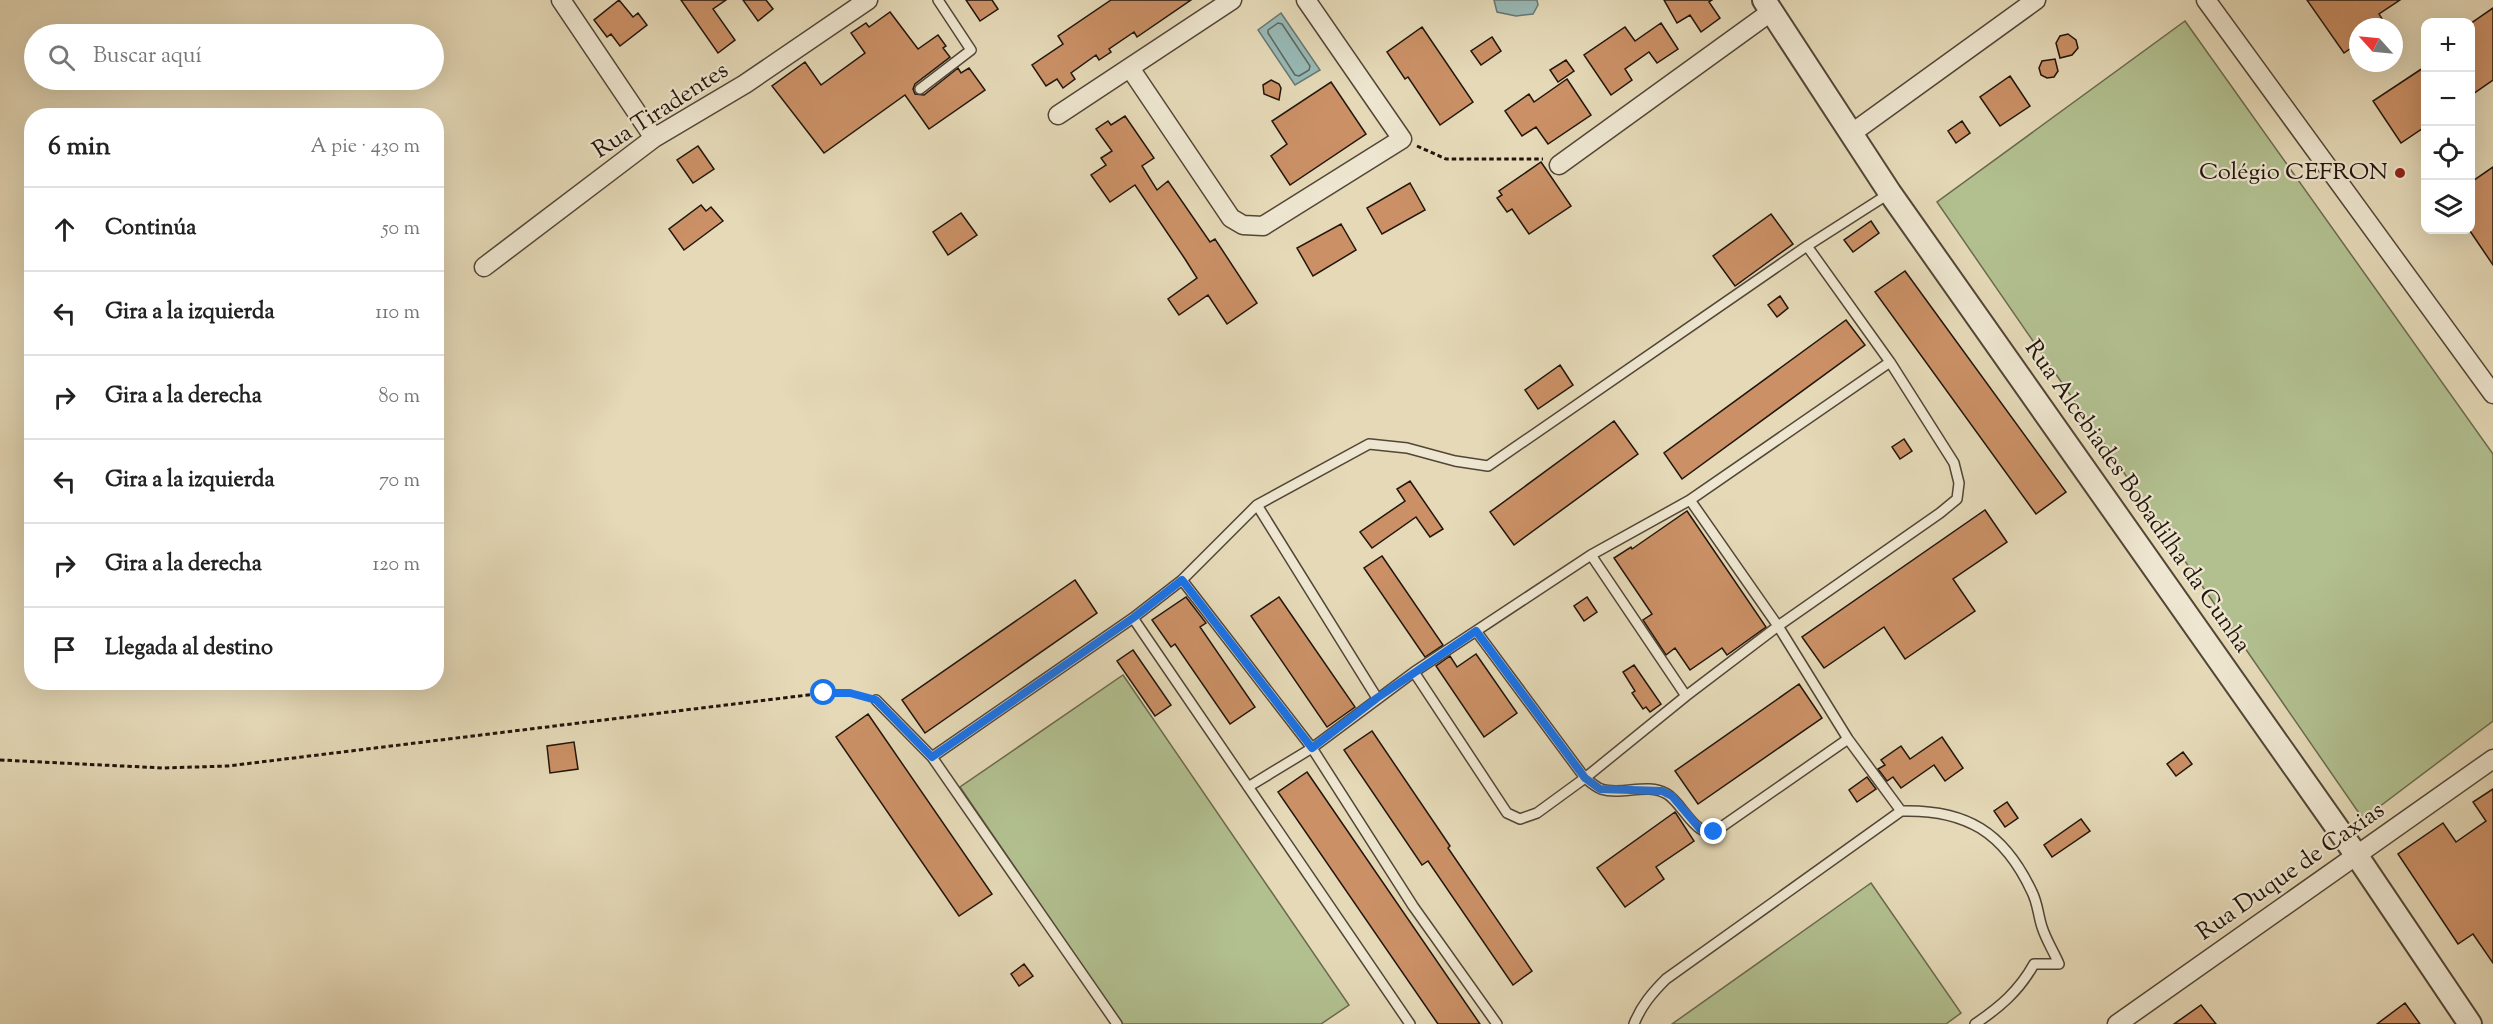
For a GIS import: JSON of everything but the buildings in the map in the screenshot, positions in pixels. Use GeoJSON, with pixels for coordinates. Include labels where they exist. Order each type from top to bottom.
{"type":"FeatureCollection","features":[{"type":"Feature","properties":{"kind":"street"},"geometry":{"type":"LineString","coordinates":[[561,0],[654,138]]}},
{"type":"Feature","properties":{"kind":"street","name":"Rua Tiradentes"},"geometry":{"type":"LineString","coordinates":[[484,267],[654,138],[745,84],[868,0]]}},
{"type":"Feature","properties":{"kind":"street"},"geometry":{"type":"LineString","coordinates":[[1058,115],[1232,0]]}},
{"type":"Feature","properties":{"kind":"street"},"geometry":{"type":"LineString","coordinates":[[1130,68],[1231,218],[1243,225],[1263,226],[1402,139],[1306,0]]}},
{"type":"Feature","properties":{"kind":"street"},"geometry":{"type":"LineString","coordinates":[[1852,133],[2036,0]]}},
{"type":"Feature","properties":{"kind":"street"},"geometry":{"type":"LineString","coordinates":[[2206,0],[2493,394]]}},
{"type":"Feature","properties":{"kind":"street"},"geometry":{"type":"LineString","coordinates":[[1559,165],[1768,6]]}},
{"type":"Feature","properties":{"kind":"street","name":"Rua Alcebiades Bobadilha da Cunha"},"geometry":{"type":"LineString","coordinates":[[1768,6],[1890,193],[2357,856],[2470,1024]]}},
{"type":"Feature","properties":{"kind":"street","name":"Rua Duque de Caxias"},"geometry":{"type":"LineString","coordinates":[[2117,1024],[2493,759]]}},
{"type":"Feature","properties":{"kind":"lane"},"geometry":{"type":"LineString","coordinates":[[920,89],[971,50],[938,0]]}},
{"type":"Feature","properties":{"kind":"lane"},"geometry":{"type":"LineString","coordinates":[[932,757],[1133,618],[1182,580],[1257,505],[1369,444],[1407,448],[1488,466],[1807,246],[1890,193]]}},
{"type":"Feature","properties":{"kind":"lane"},"geometry":{"type":"LineString","coordinates":[[1414,672],[1507,813],[1520,819],[1526,818],[1537,813],[1585,778],[1686,696],[1778,626],[1957,499],[1959,483],[1954,462],[1890,362],[1807,246]]}},
{"type":"Feature","properties":{"kind":"lane"},"geometry":{"type":"LineString","coordinates":[[1248,787],[1312,748],[1414,672],[1591,555],[1690,500],[1890,362]]}},
{"type":"Feature","properties":{"kind":"lane"},"geometry":{"type":"LineString","coordinates":[[1690,500],[1778,626],[1848,739],[1901,811]]}},
{"type":"Feature","properties":{"kind":"lane"},"geometry":{"type":"LineString","coordinates":[[1257,505],[1377,698]]}},
{"type":"Feature","properties":{"kind":"lane"},"geometry":{"type":"LineString","coordinates":[[1591,555],[1686,696]]}},
{"type":"Feature","properties":{"kind":"lane"},"geometry":{"type":"LineString","coordinates":[[1182,580],[1312,748],[1413,906],[1497,1024]]}},
{"type":"Feature","properties":{"kind":"lane"},"geometry":{"type":"LineString","coordinates":[[1133,618],[1410,1024]]}},
{"type":"Feature","properties":{"kind":"lane"},"geometry":{"type":"LineString","coordinates":[[1476,631],[1585,778],[1600,789],[1662,791],[1672,796],[1700,829],[1714,832],[1848,739]]}},
{"type":"Feature","properties":{"kind":"lane"},"geometry":{"type":"LineString","coordinates":[[876,700],[932,757],[1116,1024]]}},
{"type":"Feature","properties":{"kind":"lane"},"geometry":{"type":"LineString","coordinates":[[1634,1024],[1639,1012],[1653,992],[1666,980],[1901,811],[1930,810],[1953,814],[1974,824],[1995,839],[2011,856],[2032,890],[2040,910],[2042,926],[2059,964],[2034,964],[2025,981],[2008,1000],[1975,1024]]}},
{"type":"Feature","properties":{"kind":"path"},"geometry":{"type":"LineString","coordinates":[[1402,139],[1446,159],[1540,159],[1559,165]]}},
{"type":"Feature","properties":{"kind":"path"},"geometry":{"type":"LineString","coordinates":[[0,760],[163,768],[228,766],[824,693],[850,693],[876,700]]}},
{"type":"Feature","properties":{"kind":"green space"},"geometry":{"type":"Polygon","coordinates":[[[2185,21],[2493,454],[2493,721],[2363,819],[1937,202],[2185,21]]]}},
{"type":"Feature","properties":{"kind":"green space"},"geometry":{"type":"Polygon","coordinates":[[[1123,675],[1349,1005],[1321,1024],[1122,1024],[960,787],[1123,675]]]}},
{"type":"Feature","properties":{"kind":"green space"},"geometry":{"type":"Polygon","coordinates":[[[1871,883],[1961,1013],[1946,1024],[1672,1024],[1871,883]]]}},
{"type":"Feature","properties":{"kind":"water"},"geometry":{"type":"Polygon","coordinates":[[[1494,0],[1537,0],[1538,5],[1533,14],[1516,16],[1497,12],[1494,0]]]}},
{"type":"Feature","properties":{"kind":"water"},"geometry":{"type":"Polygon","coordinates":[[[1281,13],[1320,70],[1295,85],[1258,30],[1281,13]]]}},
{"type":"Feature","properties":{"kind":"place","name":"Colégio CEFRON"},"geometry":{"type":"Point","coordinates":[2400,173]}},
{"type":"Feature","properties":{"kind":"route"},"geometry":{"type":"LineString","coordinates":[[824,693],[850,693],[876,700],[932,757],[1133,618],[1182,580],[1312,748],[1377,698],[1476,631],[1585,778],[1600,789],[1662,791],[1672,796],[1700,829],[1708,833],[1714,832]]}}]}
